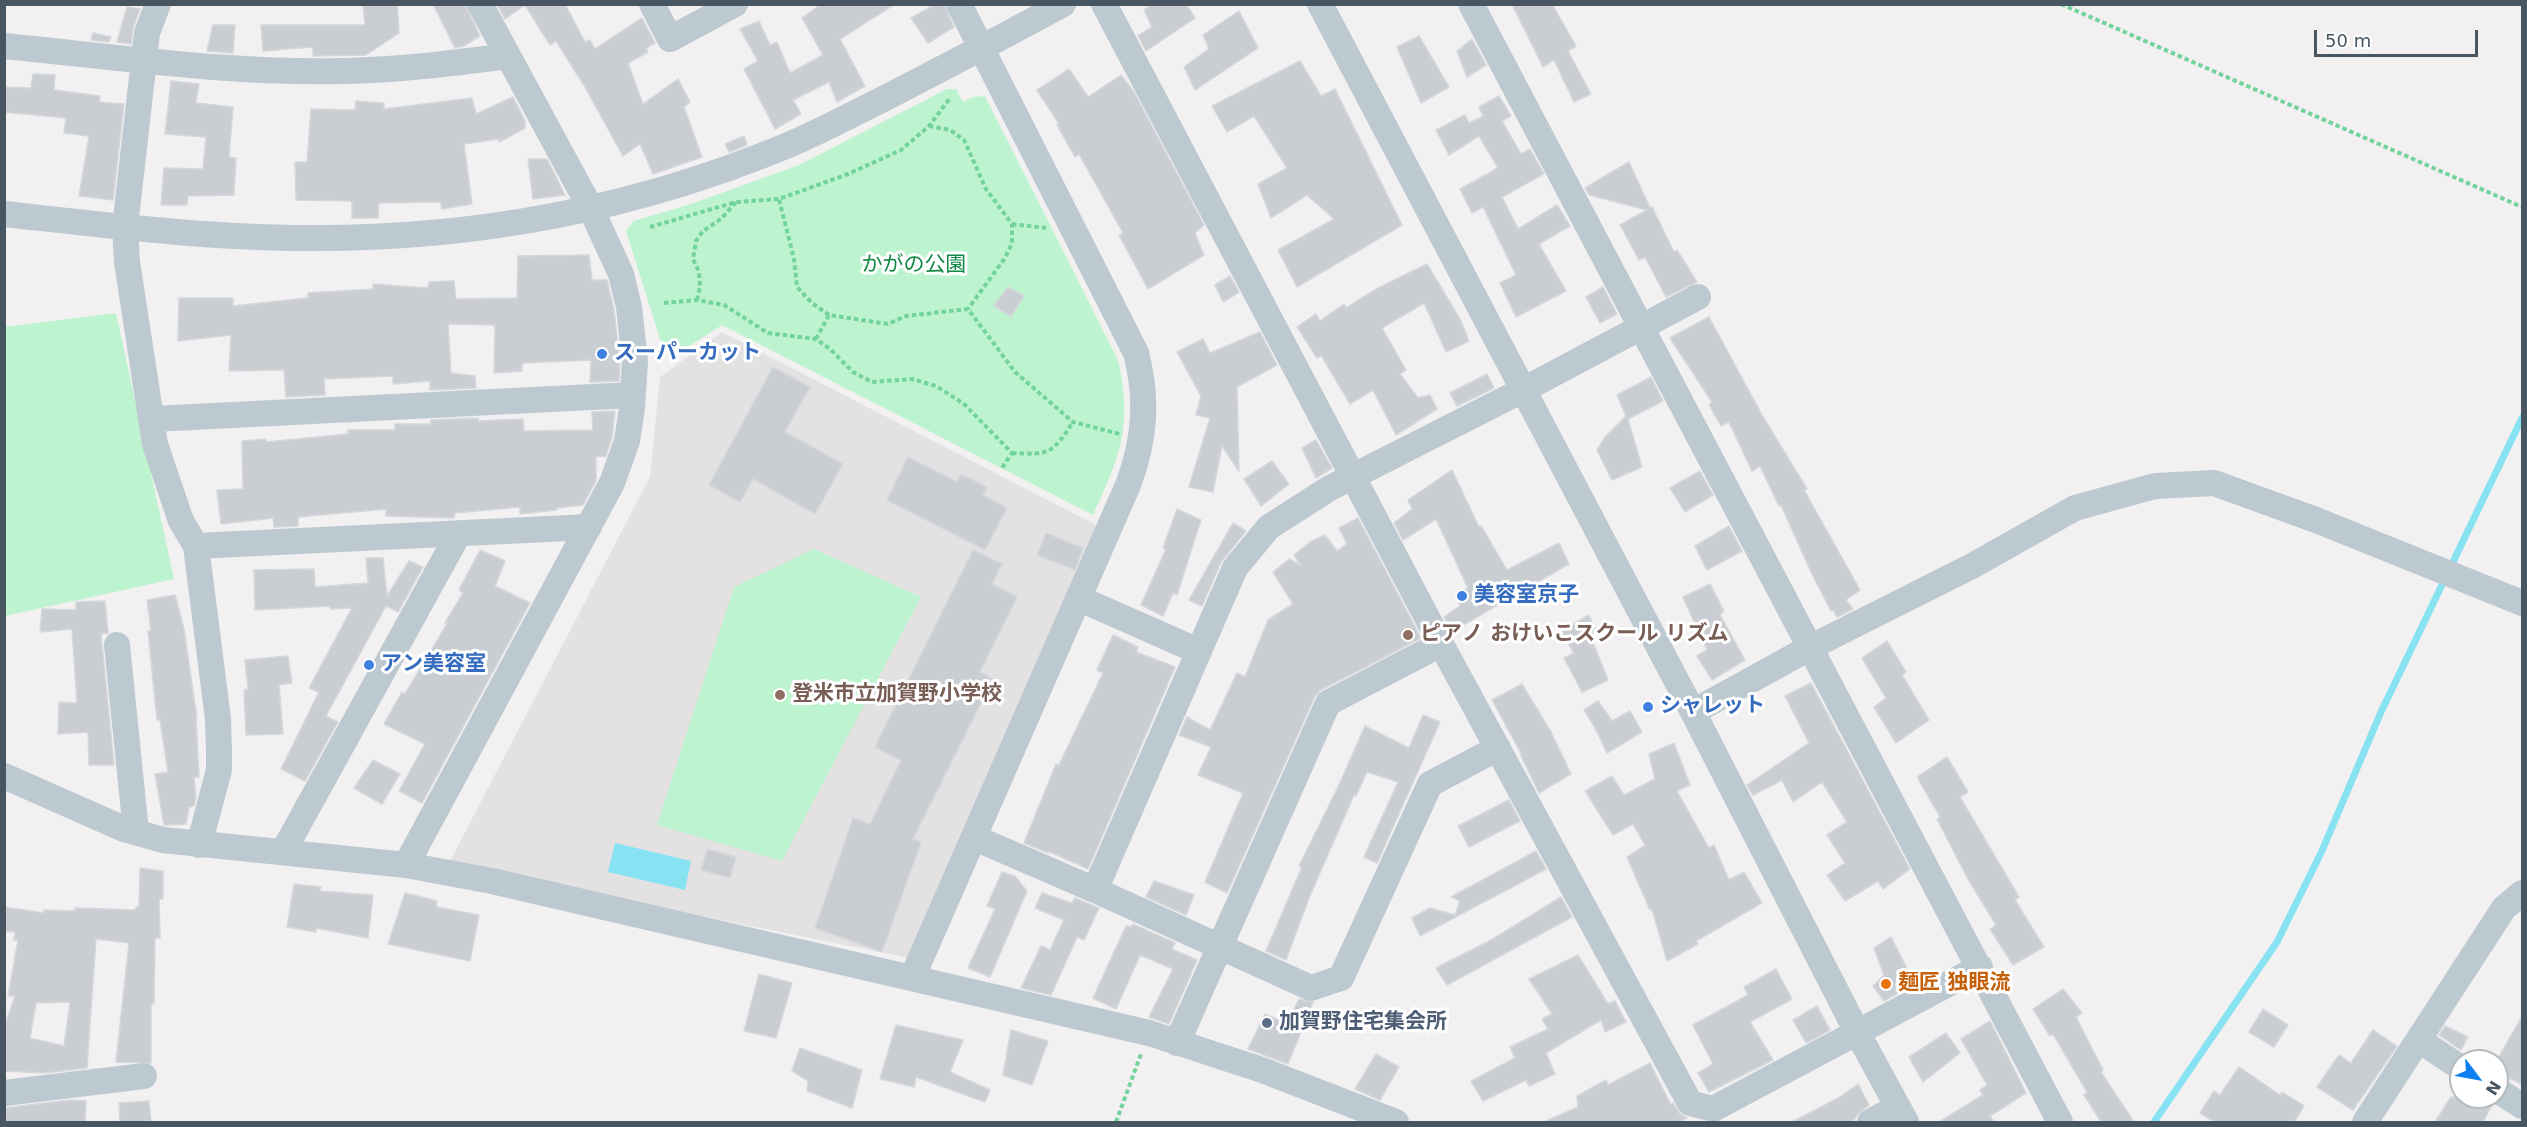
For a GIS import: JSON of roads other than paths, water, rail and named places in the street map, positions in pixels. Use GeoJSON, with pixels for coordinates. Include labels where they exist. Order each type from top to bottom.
{"type":"FeatureCollection","features":[{"type":"Feature","properties":{"kind":"street"},"geometry":{"type":"LineString","coordinates":[[158,4],[147,33],[125,227],[127,262],[153,419],[155,444],[181,521],[196,546],[218,719],[219,770],[199,845]]}},
{"type":"Feature","properties":{"kind":"street"},"geometry":{"type":"LineString","coordinates":[[406,865],[612,483],[627,441],[633,408],[635,362],[629,307],[621,274],[591,209],[480,4]]}},
{"type":"Feature","properties":{"kind":"street"},"geometry":{"type":"LineString","coordinates":[[652,4],[670,39],[735,4]]}},
{"type":"Feature","properties":{"kind":"street"},"geometry":{"type":"LineString","coordinates":[[912,978],[1137,463],[1144,419],[1141,374],[1136,353],[959,4]]}},
{"type":"Feature","properties":{"kind":"street"},"geometry":{"type":"LineString","coordinates":[[4,214],[244,237],[368,238],[438,234],[507,226],[591,209],[709,175],[788,146],[1064,4]]}},
{"type":"Feature","properties":{"kind":"street"},"geometry":{"type":"LineString","coordinates":[[1104,4],[1441,644],[1689,1102],[1713,1110],[1980,967]]}},
{"type":"Feature","properties":{"kind":"street"},"geometry":{"type":"LineString","coordinates":[[1320,4],[1693,712],[1902,1115],[1870,1122]]}},
{"type":"Feature","properties":{"kind":"street"},"geometry":{"type":"LineString","coordinates":[[1472,4],[2060,1122]]}},
{"type":"Feature","properties":{"kind":"street"},"geometry":{"type":"LineString","coordinates":[[4,46],[273,71],[345,71],[425,66],[508,56]]}},
{"type":"Feature","properties":{"kind":"street"},"geometry":{"type":"LineString","coordinates":[[1095,890],[1235,568],[1269,527],[1287,514],[1354,477],[1698,297]]}},
{"type":"Feature","properties":{"kind":"street"},"geometry":{"type":"LineString","coordinates":[[153,419],[632,395]]}},
{"type":"Feature","properties":{"kind":"street"},"geometry":{"type":"LineString","coordinates":[[1693,712],[1811,647],[1972,566],[2075,507],[2155,486],[2214,483],[2316,520],[2523,603]]}},
{"type":"Feature","properties":{"kind":"street"},"geometry":{"type":"LineString","coordinates":[[196,546],[589,527]]}},
{"type":"Feature","properties":{"kind":"street"},"geometry":{"type":"LineString","coordinates":[[283,852],[459,533]]}},
{"type":"Feature","properties":{"kind":"street"},"geometry":{"type":"LineString","coordinates":[[1078,598],[1198,651]]}},
{"type":"Feature","properties":{"kind":"street"},"geometry":{"type":"LineString","coordinates":[[1178,1042],[1328,703],[1441,644]]}},
{"type":"Feature","properties":{"kind":"street"},"geometry":{"type":"LineString","coordinates":[[117,645],[136,832]]}},
{"type":"Feature","properties":{"kind":"street"},"geometry":{"type":"LineString","coordinates":[[975,838],[1311,988],[1341,978],[1430,784],[1498,748]]}},
{"type":"Feature","properties":{"kind":"street"},"geometry":{"type":"LineString","coordinates":[[4,776],[136,832],[199,845],[406,865],[526,889],[1149,1034],[1262,1070],[1396,1122]]}},
{"type":"Feature","properties":{"kind":"street"},"geometry":{"type":"LineString","coordinates":[[2365,1122],[2504,908],[2523,893]]}},
{"type":"Feature","properties":{"kind":"street"},"geometry":{"type":"LineString","coordinates":[[2419,1040],[2449,1060]]}},
{"type":"Feature","properties":{"kind":"street"},"geometry":{"type":"LineString","coordinates":[[4,1093],[144,1076]]}},
{"type":"Feature","properties":{"kind":"street"},"geometry":{"type":"LineString","coordinates":[[2509,1097],[2523,1106]]}},
{"type":"Feature","properties":{"kind":"water"},"geometry":{"type":"Polygon","coordinates":[[[615,843],[691,861],[685,890],[608,872],[615,843]]]}},
{"type":"Feature","properties":{"kind":"waterway"},"geometry":{"type":"LineString","coordinates":[[2154,1122],[2277,942],[2321,853],[2381,712],[2522,418]]}},
{"type":"Feature","properties":{"kind":"place","name":"スーパーカット"},"geometry":{"type":"Point","coordinates":[602,354]}},
{"type":"Feature","properties":{"kind":"place","name":"美容室京子"},"geometry":{"type":"Point","coordinates":[1462,596]}},
{"type":"Feature","properties":{"kind":"place","name":"ピアノ おけいこスクール リズム"},"geometry":{"type":"Point","coordinates":[1408,635]}},
{"type":"Feature","properties":{"kind":"place","name":"アン美容室"},"geometry":{"type":"Point","coordinates":[369,665]}},
{"type":"Feature","properties":{"kind":"place","name":"登米市立加賀野小学校"},"geometry":{"type":"Point","coordinates":[780,695]}},
{"type":"Feature","properties":{"kind":"place","name":"シャレット"},"geometry":{"type":"Point","coordinates":[1648,707]}},
{"type":"Feature","properties":{"kind":"place","name":"麺匠 独眼流"},"geometry":{"type":"Point","coordinates":[1886,984]}},
{"type":"Feature","properties":{"kind":"place","name":"加賀野住宅集会所"},"geometry":{"type":"Point","coordinates":[1267,1023]}},
{"type":"Feature","properties":{"kind":"park label","name":"かがの公園"},"geometry":{"type":"Point","coordinates":[914,266]}}]}
